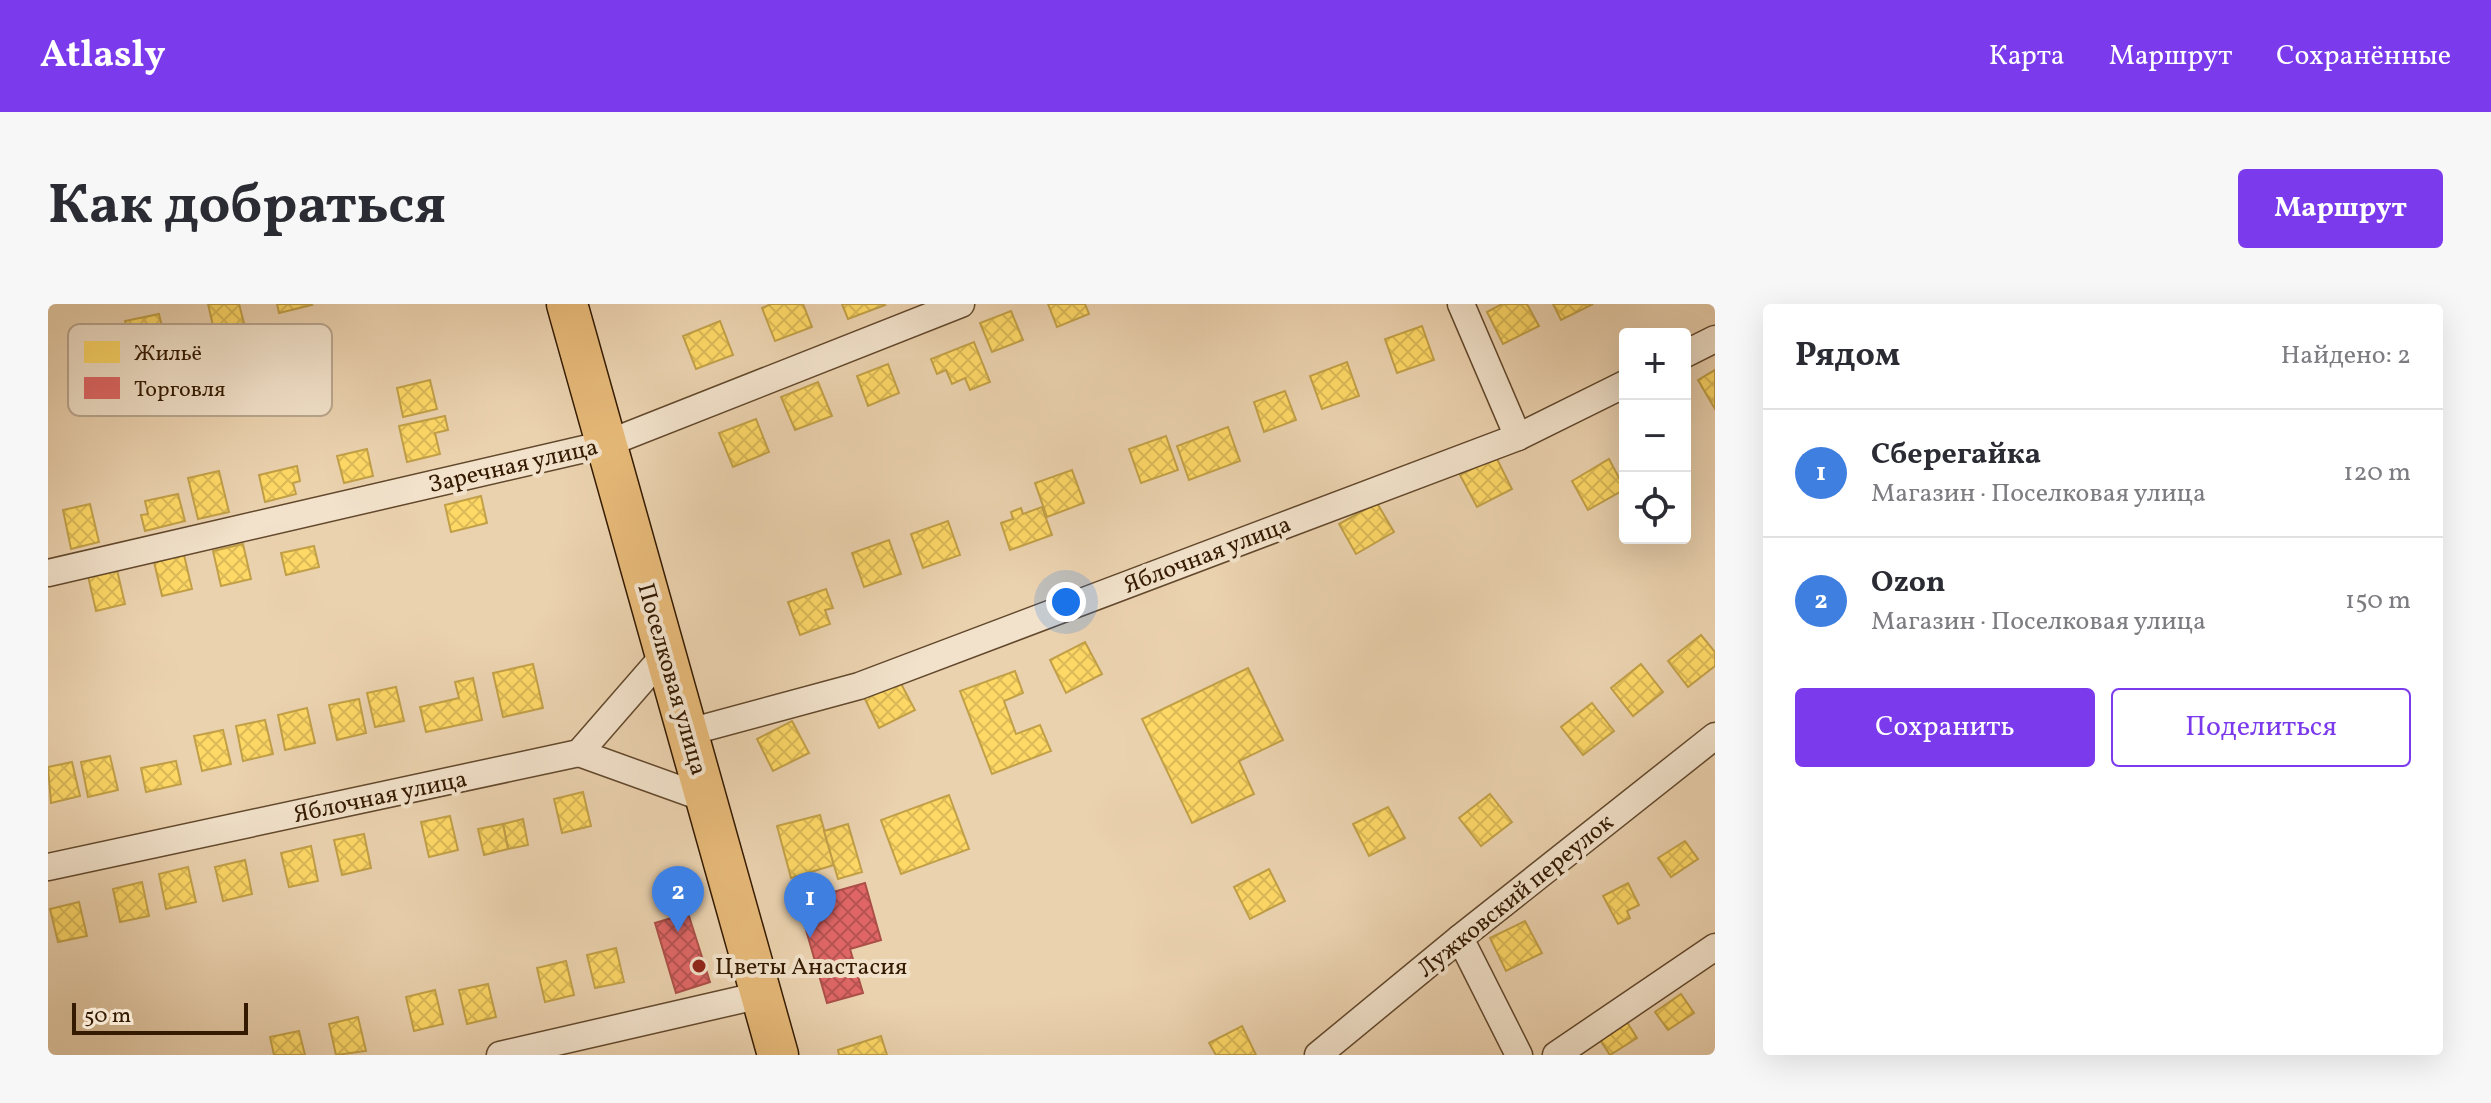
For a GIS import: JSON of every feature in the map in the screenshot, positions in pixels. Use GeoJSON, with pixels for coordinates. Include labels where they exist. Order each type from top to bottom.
{"type":"FeatureCollection","features":[{"type":"Feature","properties":{"kind":"highway","name":"Поселковая улица"},"geometry":{"type":"LineString","coordinates":[[567,304],[778,1055]]}},
{"type":"Feature","properties":{"kind":"street","name":"Заречная улица"},"geometry":{"type":"LineString","coordinates":[[48,573],[606,444],[961,304]]}},
{"type":"Feature","properties":{"kind":"street"},"geometry":{"type":"LineString","coordinates":[[1461,304],[1518,437]]}},
{"type":"Feature","properties":{"kind":"street"},"geometry":{"type":"LineString","coordinates":[[1691,351],[1715,339]]}},
{"type":"Feature","properties":{"kind":"street","name":"Яблочная улица"},"geometry":{"type":"LineString","coordinates":[[689,732],[859,686],[1518,437],[1619,387]]}},
{"type":"Feature","properties":{"kind":"street"},"geometry":{"type":"LineString","coordinates":[[666,653],[579,753],[707,799]]}},
{"type":"Feature","properties":{"kind":"street","name":"Лужковский переулок"},"geometry":{"type":"LineString","coordinates":[[1318,1055],[1715,736]]}},
{"type":"Feature","properties":{"kind":"street","name":"Яблочная улица"},"geometry":{"type":"LineString","coordinates":[[48,867],[579,753]]}},
{"type":"Feature","properties":{"kind":"street"},"geometry":{"type":"LineString","coordinates":[[1460,938],[1519,1055]]}},
{"type":"Feature","properties":{"kind":"street"},"geometry":{"type":"LineString","coordinates":[[1556,1055],[1715,947]]}},
{"type":"Feature","properties":{"kind":"street"},"geometry":{"type":"LineString","coordinates":[[500,1055],[761,995]]}},
{"type":"Feature","properties":{"kind":"building: Жильё"},"geometry":{"type":"Polygon","coordinates":[[[208,304],[239,304],[244,324],[213,324],[208,304]]]}},
{"type":"Feature","properties":{"kind":"building: Жильё"},"geometry":{"type":"Polygon","coordinates":[[[277,304],[311,304],[312,305],[279,313],[277,304]]]}},
{"type":"Feature","properties":{"kind":"building: Жильё"},"geometry":{"type":"Polygon","coordinates":[[[771,304],[803,304],[812,327],[775,341],[762,308],[771,304]]]}},
{"type":"Feature","properties":{"kind":"building: Жильё"},"geometry":{"type":"Polygon","coordinates":[[[842,304],[884,304],[885,305],[848,319],[842,304]]]}},
{"type":"Feature","properties":{"kind":"building: Жильё"},"geometry":{"type":"Polygon","coordinates":[[[1048,304],[1085,304],[1089,314],[1057,327],[1048,304]]]}},
{"type":"Feature","properties":{"kind":"building: Жильё"},"geometry":{"type":"Polygon","coordinates":[[[1502,304],[1527,304],[1539,326],[1503,344],[1487,312],[1502,304]]]}},
{"type":"Feature","properties":{"kind":"building: Жильё"},"geometry":{"type":"Polygon","coordinates":[[[1553,304],[1593,304],[1561,320],[1553,304]]]}},
{"type":"Feature","properties":{"kind":"building: Жильё"},"geometry":{"type":"Polygon","coordinates":[[[1011,311],[1023,340],[992,352],[980,323],[1011,311]]]}},
{"type":"Feature","properties":{"kind":"building: Жильё"},"geometry":{"type":"Polygon","coordinates":[[[159,314],[161,324],[126,324],[125,321],[159,314]]]}},
{"type":"Feature","properties":{"kind":"building: Жильё"},"geometry":{"type":"Polygon","coordinates":[[[720,321],[733,355],[696,369],[683,336],[720,321]]]}},
{"type":"Feature","properties":{"kind":"building: Жильё"},"geometry":{"type":"Polygon","coordinates":[[[1422,326],[1434,360],[1397,373],[1385,339],[1422,326]]]}},
{"type":"Feature","properties":{"kind":"building: Жильё"},"geometry":{"type":"Polygon","coordinates":[[[974,342],[990,382],[970,390],[965,378],[952,384],[946,370],[937,374],[931,359],[974,342]]]}},
{"type":"Feature","properties":{"kind":"building: Жильё"},"geometry":{"type":"Polygon","coordinates":[[[1347,362],[1359,396],[1322,409],[1310,376],[1347,362]]]}},
{"type":"Feature","properties":{"kind":"building: Жильё"},"geometry":{"type":"Polygon","coordinates":[[[888,364],[899,393],[868,406],[857,376],[888,364]]]}},
{"type":"Feature","properties":{"kind":"building: Жильё"},"geometry":{"type":"Polygon","coordinates":[[[1715,370],[1715,409],[1698,380],[1715,370]]]}},
{"type":"Feature","properties":{"kind":"building: Жильё"},"geometry":{"type":"Polygon","coordinates":[[[430,380],[437,409],[403,417],[397,388],[430,380]]]}},
{"type":"Feature","properties":{"kind":"building: Жильё"},"geometry":{"type":"Polygon","coordinates":[[[818,382],[832,416],[795,430],[781,397],[818,382]]]}},
{"type":"Feature","properties":{"kind":"building: Жильё"},"geometry":{"type":"Polygon","coordinates":[[[1285,391],[1296,420],[1264,432],[1254,402],[1285,391]]]}},
{"type":"Feature","properties":{"kind":"building: Жильё"},"geometry":{"type":"Polygon","coordinates":[[[445,416],[448,430],[435,433],[440,454],[407,462],[399,426],[445,416]]]}},
{"type":"Feature","properties":{"kind":"building: Жильё"},"geometry":{"type":"Polygon","coordinates":[[[756,419],[769,452],[733,467],[719,433],[756,419]]]}},
{"type":"Feature","properties":{"kind":"building: Жильё"},"geometry":{"type":"Polygon","coordinates":[[[1228,427],[1240,461],[1189,480],[1177,446],[1228,427]]]}},
{"type":"Feature","properties":{"kind":"building: Жильё"},"geometry":{"type":"Polygon","coordinates":[[[1166,436],[1178,470],[1141,483],[1129,449],[1166,436]]]}},
{"type":"Feature","properties":{"kind":"building: Жильё"},"geometry":{"type":"Polygon","coordinates":[[[367,449],[373,476],[344,483],[337,456],[367,449]]]}},
{"type":"Feature","properties":{"kind":"building: Жильё"},"geometry":{"type":"Polygon","coordinates":[[[1496,457],[1512,489],[1477,507],[1460,475],[1496,457]]]}},
{"type":"Feature","properties":{"kind":"building: Жильё"},"geometry":{"type":"Polygon","coordinates":[[[1609,459],[1619,478],[1619,492],[1588,510],[1572,481],[1609,459]]]}},
{"type":"Feature","properties":{"kind":"building: Жильё"},"geometry":{"type":"Polygon","coordinates":[[[297,466],[300,481],[293,483],[296,494],[265,502],[259,475],[297,466]]]}},
{"type":"Feature","properties":{"kind":"building: Жильё"},"geometry":{"type":"Polygon","coordinates":[[[1072,470],[1084,503],[1047,517],[1035,483],[1072,470]]]}},
{"type":"Feature","properties":{"kind":"building: Жильё"},"geometry":{"type":"Polygon","coordinates":[[[219,471],[229,512],[198,519],[188,478],[219,471]]]}},
{"type":"Feature","properties":{"kind":"building: Жильё"},"geometry":{"type":"Polygon","coordinates":[[[178,494],[185,521],[145,531],[141,515],[148,514],[145,501],[178,494]]]}},
{"type":"Feature","properties":{"kind":"building: Жильё"},"geometry":{"type":"Polygon","coordinates":[[[481,496],[487,523],[451,532],[445,505],[481,496]]]}},
{"type":"Feature","properties":{"kind":"building: Жильё"},"geometry":{"type":"Polygon","coordinates":[[[1377,503],[1394,532],[1356,554],[1339,524],[1377,503]]]}},
{"type":"Feature","properties":{"kind":"building: Жильё"},"geometry":{"type":"Polygon","coordinates":[[[90,504],[99,542],[71,549],[63,510],[90,504]]]}},
{"type":"Feature","properties":{"kind":"building: Жильё"},"geometry":{"type":"Polygon","coordinates":[[[1042,507],[1052,535],[1010,550],[1001,523],[1013,519],[1011,512],[1021,508],[1023,514],[1042,507]]]}},
{"type":"Feature","properties":{"kind":"building: Жильё"},"geometry":{"type":"Polygon","coordinates":[[[948,521],[960,555],[923,568],[911,534],[948,521]]]}},
{"type":"Feature","properties":{"kind":"building: Жильё"},"geometry":{"type":"Polygon","coordinates":[[[889,540],[901,574],[864,587],[852,553],[889,540]]]}},
{"type":"Feature","properties":{"kind":"building: Жильё"},"geometry":{"type":"Polygon","coordinates":[[[243,544],[251,579],[221,586],[213,551],[243,544]]]}},
{"type":"Feature","properties":{"kind":"building: Жильё"},"geometry":{"type":"Polygon","coordinates":[[[314,546],[319,567],[286,575],[281,553],[314,546]]]}},
{"type":"Feature","properties":{"kind":"building: Жильё"},"geometry":{"type":"Polygon","coordinates":[[[184,555],[192,589],[162,596],[154,562],[184,555]]]}},
{"type":"Feature","properties":{"kind":"building: Жильё"},"geometry":{"type":"Polygon","coordinates":[[[117,570],[125,604],[96,611],[88,576],[117,570]]]}},
{"type":"Feature","properties":{"kind":"building: Жильё"},"geometry":{"type":"Polygon","coordinates":[[[826,589],[833,608],[825,610],[830,624],[800,635],[788,602],[826,589]]]}},
{"type":"Feature","properties":{"kind":"building: Жильё"},"geometry":{"type":"Polygon","coordinates":[[[1701,635],[1715,652],[1715,666],[1688,687],[1668,661],[1701,635]]]}},
{"type":"Feature","properties":{"kind":"building: Жильё"},"geometry":{"type":"Polygon","coordinates":[[[1085,642],[1102,674],[1066,693],[1050,660],[1085,642]]]}},
{"type":"Feature","properties":{"kind":"building: Жильё"},"geometry":{"type":"Polygon","coordinates":[[[533,664],[543,708],[503,717],[493,673],[533,664]]]}},
{"type":"Feature","properties":{"kind":"building: Жильё"},"geometry":{"type":"Polygon","coordinates":[[[1641,664],[1663,692],[1633,716],[1611,688],[1641,664]]]}},
{"type":"Feature","properties":{"kind":"building: Жильё"},"geometry":{"type":"Polygon","coordinates":[[[1248,668],[1283,740],[1239,761],[1254,794],[1192,823],[1142,719],[1248,668]]]}},
{"type":"Feature","properties":{"kind":"building: Жильё"},"geometry":{"type":"Polygon","coordinates":[[[1015,671],[1023,693],[1004,701],[1016,734],[1040,725],[1051,751],[992,774],[960,691],[1015,671]]]}},
{"type":"Feature","properties":{"kind":"building: Жильё"},"geometry":{"type":"Polygon","coordinates":[[[473,678],[482,720],[426,732],[420,707],[459,698],[455,682],[473,678]]]}},
{"type":"Feature","properties":{"kind":"building: Жильё"},"geometry":{"type":"Polygon","coordinates":[[[898,678],[915,710],[879,728],[863,695],[898,678]]]}},
{"type":"Feature","properties":{"kind":"building: Жильё"},"geometry":{"type":"Polygon","coordinates":[[[396,687],[404,721],[375,727],[367,693],[396,687]]]}},
{"type":"Feature","properties":{"kind":"building: Жильё"},"geometry":{"type":"Polygon","coordinates":[[[359,699],[366,733],[337,740],[329,705],[359,699]]]}},
{"type":"Feature","properties":{"kind":"building: Жильё"},"geometry":{"type":"Polygon","coordinates":[[[1592,703],[1614,731],[1583,755],[1561,727],[1592,703]]]}},
{"type":"Feature","properties":{"kind":"building: Жильё"},"geometry":{"type":"Polygon","coordinates":[[[307,708],[315,743],[285,750],[278,715],[307,708]]]}},
{"type":"Feature","properties":{"kind":"building: Жильё"},"geometry":{"type":"Polygon","coordinates":[[[265,720],[273,754],[243,761],[236,726],[265,720]]]}},
{"type":"Feature","properties":{"kind":"building: Жильё"},"geometry":{"type":"Polygon","coordinates":[[[792,721],[809,753],[773,771],[757,739],[792,721]]]}},
{"type":"Feature","properties":{"kind":"building: Жильё"},"geometry":{"type":"Polygon","coordinates":[[[223,730],[231,764],[202,771],[194,736],[223,730]]]}},
{"type":"Feature","properties":{"kind":"building: Жильё"},"geometry":{"type":"Polygon","coordinates":[[[110,756],[118,790],[88,797],[81,762],[110,756]]]}},
{"type":"Feature","properties":{"kind":"building: Жильё"},"geometry":{"type":"Polygon","coordinates":[[[176,761],[181,784],[146,792],[141,768],[176,761]]]}},
{"type":"Feature","properties":{"kind":"building: Жильё"},"geometry":{"type":"Polygon","coordinates":[[[72,762],[80,796],[51,803],[48,767],[72,762]]]}},
{"type":"Feature","properties":{"kind":"building: Жильё"},"geometry":{"type":"Polygon","coordinates":[[[583,792],[591,826],[562,833],[554,799],[583,792]]]}},
{"type":"Feature","properties":{"kind":"building: Жильё"},"geometry":{"type":"Polygon","coordinates":[[[1490,794],[1512,822],[1481,846],[1459,818],[1490,794]]]}},
{"type":"Feature","properties":{"kind":"building: Жильё"},"geometry":{"type":"Polygon","coordinates":[[[949,795],[969,849],[901,874],[881,820],[949,795]]]}},
{"type":"Feature","properties":{"kind":"building: Жильё"},"geometry":{"type":"Polygon","coordinates":[[[1388,807],[1405,838],[1369,856],[1353,824],[1388,807]]]}},
{"type":"Feature","properties":{"kind":"building: Жильё"},"geometry":{"type":"Polygon","coordinates":[[[820,815],[834,865],[791,878],[777,826],[820,815]]]}},
{"type":"Feature","properties":{"kind":"building: Жильё"},"geometry":{"type":"Polygon","coordinates":[[[450,816],[458,850],[429,857],[421,822],[450,816]]]}},
{"type":"Feature","properties":{"kind":"building: Жильё"},"geometry":{"type":"Polygon","coordinates":[[[523,819],[528,845],[508,849],[503,824],[523,819]]]}},
{"type":"Feature","properties":{"kind":"building: Жильё"},"geometry":{"type":"Polygon","coordinates":[[[503,824],[508,849],[484,855],[478,829],[503,824]]]}},
{"type":"Feature","properties":{"kind":"building: Жильё"},"geometry":{"type":"Polygon","coordinates":[[[848,824],[862,872],[838,879],[824,831],[848,824]]]}},
{"type":"Feature","properties":{"kind":"building: Жильё"},"geometry":{"type":"Polygon","coordinates":[[[364,834],[371,868],[342,875],[334,840],[364,834]]]}},
{"type":"Feature","properties":{"kind":"building: Жильё"},"geometry":{"type":"Polygon","coordinates":[[[1685,841],[1698,859],[1671,877],[1658,858],[1685,841]]]}},
{"type":"Feature","properties":{"kind":"building: Жильё"},"geometry":{"type":"Polygon","coordinates":[[[311,846],[318,881],[289,887],[281,853],[311,846]]]}},
{"type":"Feature","properties":{"kind":"building: Жильё"},"geometry":{"type":"Polygon","coordinates":[[[245,860],[252,894],[223,901],[215,867],[245,860]]]}},
{"type":"Feature","properties":{"kind":"building: Жильё"},"geometry":{"type":"Polygon","coordinates":[[[188,867],[196,902],[166,909],[159,874],[188,867]]]}},
{"type":"Feature","properties":{"kind":"building: Жильё"},"geometry":{"type":"Polygon","coordinates":[[[1269,869],[1285,901],[1250,919],[1234,887],[1269,869]]]}},
{"type":"Feature","properties":{"kind":"building: Жильё"},"geometry":{"type":"Polygon","coordinates":[[[142,882],[149,916],[120,922],[113,889],[142,882]]]}},
{"type":"Feature","properties":{"kind":"building: Жильё"},"geometry":{"type":"Polygon","coordinates":[[[1628,883],[1639,905],[1627,911],[1630,918],[1618,924],[1603,896],[1628,883]]]}},
{"type":"Feature","properties":{"kind":"building: Жильё"},"geometry":{"type":"Polygon","coordinates":[[[79,902],[87,936],[58,942],[50,909],[79,902]]]}},
{"type":"Feature","properties":{"kind":"building: Жильё"},"geometry":{"type":"Polygon","coordinates":[[[1525,921],[1542,953],[1506,971],[1490,938],[1525,921]]]}},
{"type":"Feature","properties":{"kind":"building: Жильё"},"geometry":{"type":"Polygon","coordinates":[[[616,948],[624,982],[595,988],[587,955],[616,948]]]}},
{"type":"Feature","properties":{"kind":"building: Жильё"},"geometry":{"type":"Polygon","coordinates":[[[566,961],[574,995],[545,1002],[537,968],[566,961]]]}},
{"type":"Feature","properties":{"kind":"building: Жильё"},"geometry":{"type":"Polygon","coordinates":[[[488,984],[496,1017],[467,1024],[459,990],[488,984]]]}},
{"type":"Feature","properties":{"kind":"building: Жильё"},"geometry":{"type":"Polygon","coordinates":[[[435,990],[443,1024],[414,1031],[406,997],[435,990]]]}},
{"type":"Feature","properties":{"kind":"building: Жильё"},"geometry":{"type":"Polygon","coordinates":[[[1681,994],[1694,1013],[1668,1030],[1655,1012],[1681,994]]]}},
{"type":"Feature","properties":{"kind":"building: Жильё"},"geometry":{"type":"Polygon","coordinates":[[[358,1017],[366,1051],[336,1055],[329,1024],[358,1017]]]}},
{"type":"Feature","properties":{"kind":"building: Жильё"},"geometry":{"type":"Polygon","coordinates":[[[1625,1019],[1637,1038],[1610,1055],[1598,1037],[1625,1019]]]}},
{"type":"Feature","properties":{"kind":"building: Жильё"},"geometry":{"type":"Polygon","coordinates":[[[1242,1026],[1256,1055],[1216,1055],[1209,1043],[1242,1026]]]}},
{"type":"Feature","properties":{"kind":"building: Жильё"},"geometry":{"type":"Polygon","coordinates":[[[299,1031],[305,1055],[274,1055],[270,1037],[299,1031]]]}},
{"type":"Feature","properties":{"kind":"building: Жильё"},"geometry":{"type":"Polygon","coordinates":[[[881,1036],[887,1055],[839,1055],[838,1050],[881,1036]]]}},
{"type":"Feature","properties":{"kind":"building: Торговля"},"geometry":{"type":"Polygon","coordinates":[[[865,883],[881,940],[850,949],[863,993],[827,1003],[798,902],[865,883]]]}},
{"type":"Feature","properties":{"kind":"building: Торговля"},"geometry":{"type":"Polygon","coordinates":[[[688,913],[710,982],[676,993],[655,923],[688,913]]]}},
{"type":"Feature","properties":{"kind":"place","name":"Ozon"},"geometry":{"type":"Point","coordinates":[678,932]}},
{"type":"Feature","properties":{"kind":"place","name":"Сберегайка"},"geometry":{"type":"Point","coordinates":[810,938]}},
{"type":"Feature","properties":{"kind":"place","name":"Цветы Анастасия"},"geometry":{"type":"Point","coordinates":[699,966]}}]}
